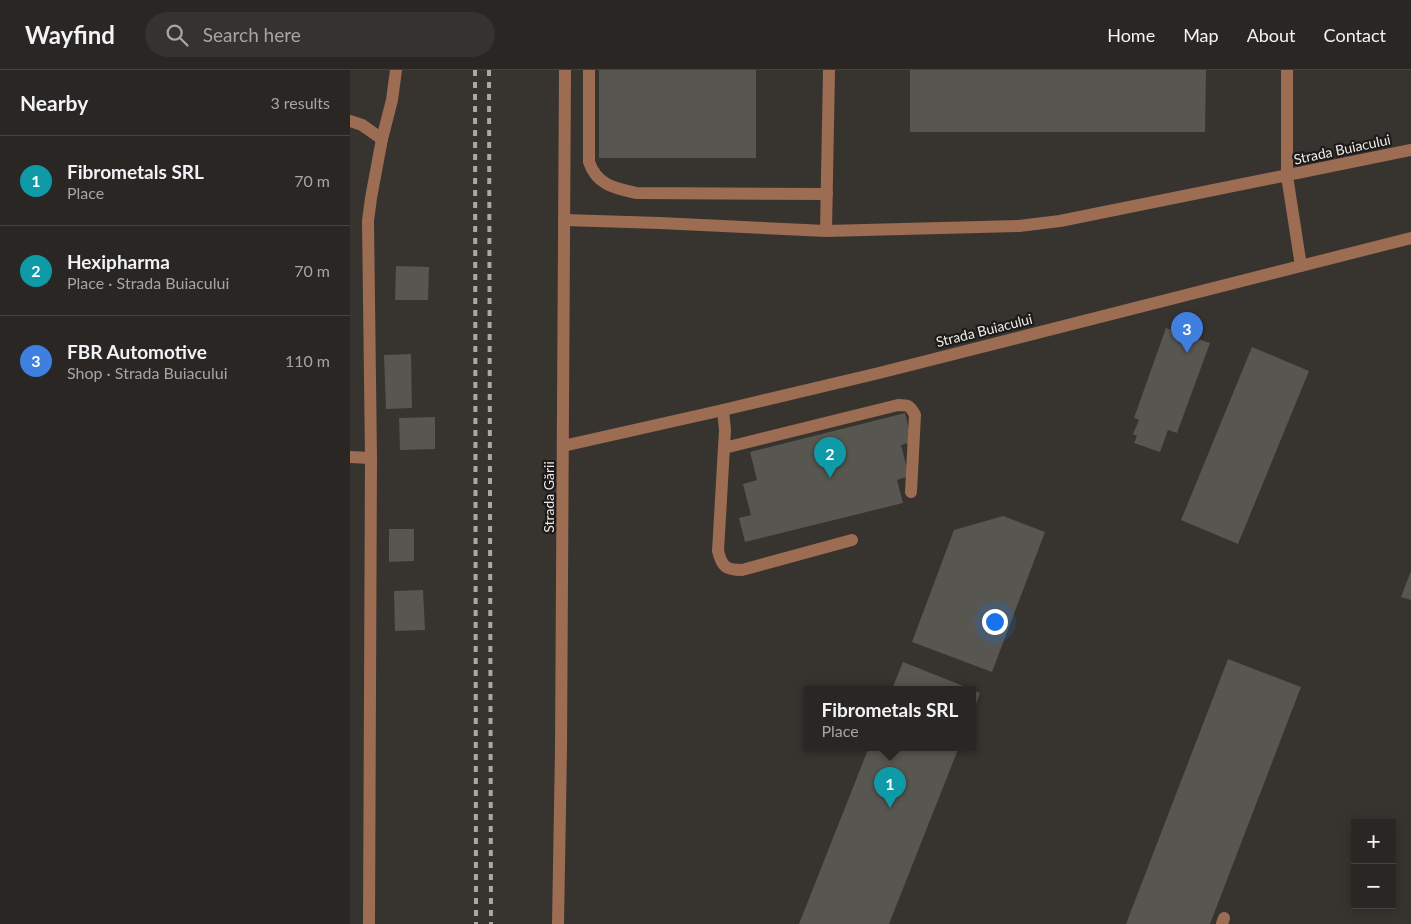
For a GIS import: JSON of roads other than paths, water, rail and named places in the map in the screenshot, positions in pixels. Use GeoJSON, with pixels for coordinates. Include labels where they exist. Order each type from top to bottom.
{"type":"FeatureCollection","features":[{"type":"Feature","properties":{"kind":"street"},"geometry":{"type":"LineString","coordinates":[[369,924],[371,458],[368,221],[382,139],[392,100],[396,70]]}},
{"type":"Feature","properties":{"kind":"street","name":"Strada Gării"},"geometry":{"type":"LineString","coordinates":[[558,924],[564,446],[562,374],[565,70]]}},
{"type":"Feature","properties":{"kind":"street"},"geometry":{"type":"LineString","coordinates":[[589,70],[589,162],[593,173],[612,188],[636,193],[827,194]]}},
{"type":"Feature","properties":{"kind":"street"},"geometry":{"type":"LineString","coordinates":[[826,231],[830,70]]}},
{"type":"Feature","properties":{"kind":"street"},"geometry":{"type":"LineString","coordinates":[[1287,70],[1286,176],[1301,266]]}},
{"type":"Feature","properties":{"kind":"street"},"geometry":{"type":"LineString","coordinates":[[350,121],[362,126],[382,139]]}},
{"type":"Feature","properties":{"kind":"street","name":"Strada Buiacului"},"geometry":{"type":"LineString","coordinates":[[564,220],[826,231],[1019,226],[1060,221],[1411,150]]}},
{"type":"Feature","properties":{"kind":"street","name":"Strada Buiacului"},"geometry":{"type":"LineString","coordinates":[[564,446],[888,370],[1411,238]]}},
{"type":"Feature","properties":{"kind":"street"},"geometry":{"type":"LineString","coordinates":[[724,448],[898,405],[907,405],[912,409],[914,415],[911,492]]}},
{"type":"Feature","properties":{"kind":"street"},"geometry":{"type":"LineString","coordinates":[[723,410],[725,430],[718,551],[721,562],[725,567],[732,570],[742,570],[852,540]]}},
{"type":"Feature","properties":{"kind":"street"},"geometry":{"type":"LineString","coordinates":[[350,456],[371,458]]}},
{"type":"Feature","properties":{"kind":"railway"},"geometry":{"type":"LineString","coordinates":[[475,70],[476,924]]}},
{"type":"Feature","properties":{"kind":"railway"},"geometry":{"type":"LineString","coordinates":[[489,70],[491,924]]}},
{"type":"Feature","properties":{"kind":"place","name":"FBR Automotive"},"geometry":{"type":"Point","coordinates":[1187,353]}},
{"type":"Feature","properties":{"kind":"place","name":"Hexipharma"},"geometry":{"type":"Point","coordinates":[830,478]}},
{"type":"Feature","properties":{"kind":"place","name":"Fibrometals SRL"},"geometry":{"type":"Point","coordinates":[890,808]}}]}
